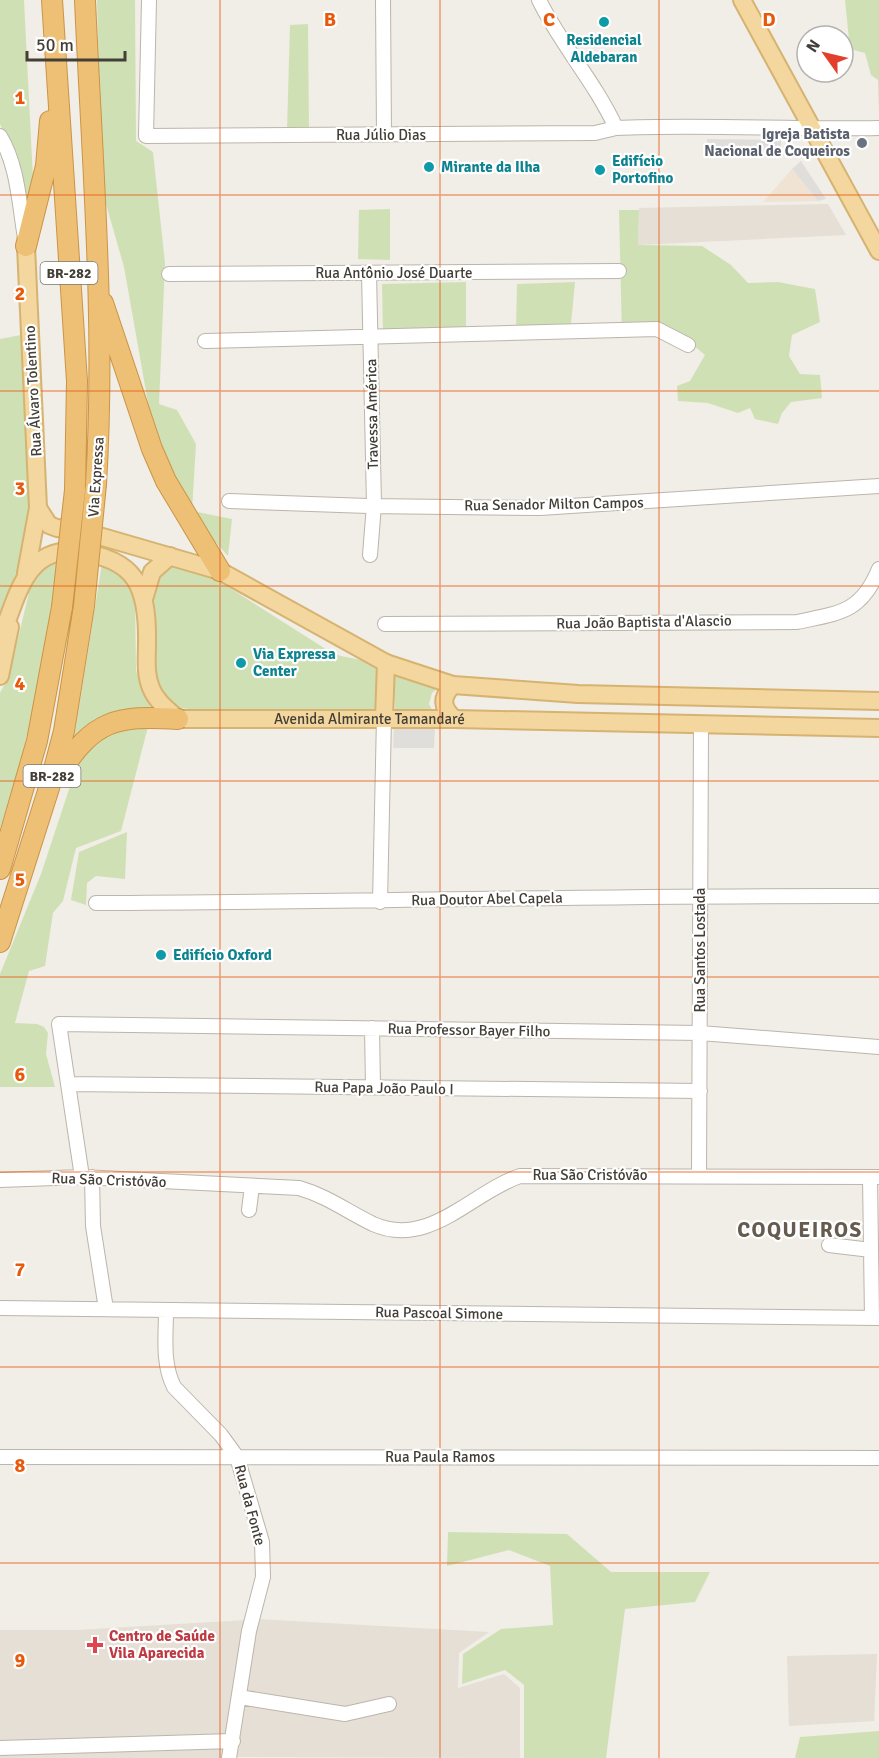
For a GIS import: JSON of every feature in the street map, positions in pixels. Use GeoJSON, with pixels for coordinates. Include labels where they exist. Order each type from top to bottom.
{"type":"FeatureCollection","features":[{"type":"Feature","properties":{"kind":"highway","name":"Via Expressa"},"geometry":{"type":"LineString","coordinates":[[0,869],[37,741],[62,608],[75,490],[76,381],[52,0]]}},
{"type":"Feature","properties":{"kind":"highway","name":"Via Expressa"},"geometry":{"type":"LineString","coordinates":[[0,942],[49,788],[72,688],[84,606],[96,484],[100,416],[98,286],[85,0]]}},
{"type":"Feature","properties":{"kind":"highway"},"geometry":{"type":"LineString","coordinates":[[26,246],[46,166],[55,56]]}},
{"type":"Feature","properties":{"kind":"highway"},"geometry":{"type":"LineString","coordinates":[[98,286],[152,449],[166,481],[220,571]]}},
{"type":"Feature","properties":{"kind":"highway"},"geometry":{"type":"LineString","coordinates":[[49,788],[75,749],[92,733],[111,722],[132,718],[178,719]]}},
{"type":"Feature","properties":{"kind":"main road"},"geometry":{"type":"LineString","coordinates":[[742,0],[879,251]]}},
{"type":"Feature","properties":{"kind":"main road","name":"Rua Álvaro Tolentino"},"geometry":{"type":"LineString","coordinates":[[25,576],[38,508],[26,246]]}},
{"type":"Feature","properties":{"kind":"main road"},"geometry":{"type":"LineString","coordinates":[[38,508],[49,525],[57,528],[82,531],[220,571],[386,663],[453,685],[578,694],[879,701]]}},
{"type":"Feature","properties":{"kind":"main road"},"geometry":{"type":"LineString","coordinates":[[0,639],[25,576],[40,559],[58,551],[103,555],[118,562],[145,596]]}},
{"type":"Feature","properties":{"kind":"main road"},"geometry":{"type":"LineString","coordinates":[[170,556],[152,572],[145,596],[147,672],[154,696],[178,719]]}},
{"type":"Feature","properties":{"kind":"main road"},"geometry":{"type":"LineString","coordinates":[[0,676],[13,608]]}},
{"type":"Feature","properties":{"kind":"main road"},"geometry":{"type":"LineString","coordinates":[[384,718],[386,663]]}},
{"type":"Feature","properties":{"kind":"main road"},"geometry":{"type":"LineString","coordinates":[[453,685],[446,692],[443,703],[447,713],[455,719]]}},
{"type":"Feature","properties":{"kind":"main road","name":"Avenida Almirante Tamandaré"},"geometry":{"type":"LineString","coordinates":[[178,719],[384,718],[879,728]]}},
{"type":"Feature","properties":{"kind":"street","name":"Rua Júlio Dias"},"geometry":{"type":"LineString","coordinates":[[149,0],[146,136],[595,134],[616,128],[666,126],[879,128]]}},
{"type":"Feature","properties":{"kind":"street"},"geometry":{"type":"LineString","coordinates":[[383,0],[384,135]]}},
{"type":"Feature","properties":{"kind":"street"},"geometry":{"type":"LineString","coordinates":[[539,0],[549,20],[607,109],[616,128]]}},
{"type":"Feature","properties":{"kind":"street","name":"Rua Álvaro Tolentino"},"geometry":{"type":"LineString","coordinates":[[0,136],[14,168],[26,246]]}},
{"type":"Feature","properties":{"kind":"street","name":"Rua Antônio José Duarte"},"geometry":{"type":"LineString","coordinates":[[169,274],[619,271]]}},
{"type":"Feature","properties":{"kind":"street","name":"Travessa América"},"geometry":{"type":"LineString","coordinates":[[369,273],[374,506],[370,555]]}},
{"type":"Feature","properties":{"kind":"street"},"geometry":{"type":"LineString","coordinates":[[205,341],[657,329],[688,345]]}},
{"type":"Feature","properties":{"kind":"street","name":"Rua Senador Milton Campos"},"geometry":{"type":"LineString","coordinates":[[229,501],[540,508],[879,486]]}},
{"type":"Feature","properties":{"kind":"street","name":"Rua João Baptista d'Alascio"},"geometry":{"type":"LineString","coordinates":[[385,624],[797,622],[825,616],[859,603],[870,590],[879,569]]}},
{"type":"Feature","properties":{"kind":"street"},"geometry":{"type":"LineString","coordinates":[[380,902],[384,718]]}},
{"type":"Feature","properties":{"kind":"street","name":"Rua Santos Lostada"},"geometry":{"type":"LineString","coordinates":[[699,1176],[701,725]]}},
{"type":"Feature","properties":{"kind":"street","name":"Rua Doutor Abel Capela"},"geometry":{"type":"LineString","coordinates":[[96,903],[380,902],[700,895],[879,896]]}},
{"type":"Feature","properties":{"kind":"street","name":"Rua Professor Bayer Filho"},"geometry":{"type":"LineString","coordinates":[[68,1084],[59,1024],[700,1033],[879,1047]]}},
{"type":"Feature","properties":{"kind":"street"},"geometry":{"type":"LineString","coordinates":[[372,1028],[373,1087]]}},
{"type":"Feature","properties":{"kind":"street"},"geometry":{"type":"LineString","coordinates":[[68,1084],[87,1177],[106,1309]]}},
{"type":"Feature","properties":{"kind":"street","name":"Rua Papa João Paulo I"},"geometry":{"type":"LineString","coordinates":[[68,1084],[700,1091]]}},
{"type":"Feature","properties":{"kind":"street","name":"Rua São Cristóvão"},"geometry":{"type":"LineString","coordinates":[[0,1180],[87,1177],[299,1188],[321,1195],[374,1224],[400,1229],[443,1220],[504,1182],[520,1176],[874,1177]]}},
{"type":"Feature","properties":{"kind":"street"},"geometry":{"type":"LineString","coordinates":[[874,1177],[871,1250],[876,1318]]}},
{"type":"Feature","properties":{"kind":"street"},"geometry":{"type":"LineString","coordinates":[[249,1210],[252,1186]]}},
{"type":"Feature","properties":{"kind":"street"},"geometry":{"type":"LineString","coordinates":[[829,1245],[871,1250]]}},
{"type":"Feature","properties":{"kind":"street","name":"Rua Pascoal Simone"},"geometry":{"type":"LineString","coordinates":[[0,1308],[876,1318]]}},
{"type":"Feature","properties":{"kind":"street","name":"Rua da Fonte"},"geometry":{"type":"LineString","coordinates":[[166,1310],[166,1365],[169,1377],[174,1387],[221,1435],[237,1457],[262,1542],[263,1577],[249,1631],[229,1758]]}},
{"type":"Feature","properties":{"kind":"street","name":"Rua Paula Ramos"},"geometry":{"type":"LineString","coordinates":[[0,1457],[879,1458]]}},
{"type":"Feature","properties":{"kind":"street"},"geometry":{"type":"LineString","coordinates":[[239,1697],[345,1714],[389,1704]]}},
{"type":"Feature","properties":{"kind":"street"},"geometry":{"type":"LineString","coordinates":[[0,1748],[233,1741]]}},
{"type":"Feature","properties":{"kind":"shaded area"},"geometry":{"type":"Polygon","coordinates":[[[707,139],[781,140],[781,153],[707,153],[707,139]]]}},
{"type":"Feature","properties":{"kind":"shaded area"},"geometry":{"type":"Polygon","coordinates":[[[801,161],[826,199],[818,201],[792,169],[801,161]]]}},
{"type":"Feature","properties":{"kind":"shaded area"},"geometry":{"type":"Polygon","coordinates":[[[792,169],[818,201],[763,202],[792,169]]]}},
{"type":"Feature","properties":{"kind":"shaded area"},"geometry":{"type":"Polygon","coordinates":[[[828,204],[846,235],[638,245],[639,208],[828,204]]]}},
{"type":"Feature","properties":{"kind":"shaded area"},"geometry":{"type":"Polygon","coordinates":[[[394,725],[435,725],[434,748],[393,748],[394,725]]]}},
{"type":"Feature","properties":{"kind":"shaded area"},"geometry":{"type":"Polygon","coordinates":[[[256,1619],[489,1632],[459,1653],[458,1688],[504,1674],[520,1688],[520,1758],[234,1757],[256,1619]]]}},
{"type":"Feature","properties":{"kind":"shaded area"},"geometry":{"type":"Polygon","coordinates":[[[246,1620],[224,1758],[0,1758],[0,1630],[77,1630],[246,1620]]]}},
{"type":"Feature","properties":{"kind":"shaded area"},"geometry":{"type":"Polygon","coordinates":[[[877,1654],[874,1721],[789,1726],[787,1656],[877,1654]]]}},
{"type":"Feature","properties":{"kind":"green space"},"geometry":{"type":"Polygon","coordinates":[[[0,0],[24,0],[33,179],[27,197],[18,162],[0,124],[0,0]]]}},
{"type":"Feature","properties":{"kind":"green space"},"geometry":{"type":"Polygon","coordinates":[[[97,0],[135,0],[136,141],[153,152],[165,263],[159,404],[177,410],[196,444],[192,511],[232,519],[228,556],[189,513],[153,431],[124,267],[102,190],[97,0]]]}},
{"type":"Feature","properties":{"kind":"green space"},"geometry":{"type":"Polygon","coordinates":[[[845,0],[879,0],[879,112],[878,80],[871,75],[865,53],[855,50],[855,24],[847,24],[845,0]]]}},
{"type":"Feature","properties":{"kind":"green space"},"geometry":{"type":"Polygon","coordinates":[[[308,24],[309,130],[287,131],[290,25],[308,24]]]}},
{"type":"Feature","properties":{"kind":"green space"},"geometry":{"type":"Polygon","coordinates":[[[390,209],[390,260],[358,259],[359,210],[390,209]]]}},
{"type":"Feature","properties":{"kind":"green space"},"geometry":{"type":"Polygon","coordinates":[[[619,210],[639,210],[638,245],[702,246],[731,265],[748,283],[778,282],[815,289],[820,322],[792,335],[789,356],[800,374],[820,375],[822,398],[791,402],[782,413],[778,424],[755,419],[750,408],[738,413],[708,403],[678,401],[677,386],[690,381],[705,355],[684,339],[667,333],[622,336],[619,210]]]}},
{"type":"Feature","properties":{"kind":"green space"},"geometry":{"type":"Polygon","coordinates":[[[466,282],[466,331],[383,333],[382,284],[466,282]]]}},
{"type":"Feature","properties":{"kind":"green space"},"geometry":{"type":"Polygon","coordinates":[[[575,282],[571,324],[516,331],[517,284],[575,282]]]}},
{"type":"Feature","properties":{"kind":"green space"},"geometry":{"type":"Polygon","coordinates":[[[21,335],[31,517],[19,569],[0,628],[0,339],[21,335]]]}},
{"type":"Feature","properties":{"kind":"green space"},"geometry":{"type":"Polygon","coordinates":[[[59,556],[40,677],[21,761],[0,829],[0,693],[9,676],[32,580],[40,566],[59,556]]]}},
{"type":"Feature","properties":{"kind":"green space"},"geometry":{"type":"Polygon","coordinates":[[[102,563],[124,574],[135,594],[136,670],[144,696],[151,708],[95,719],[74,739],[102,563]]]}},
{"type":"Feature","properties":{"kind":"green space"},"geometry":{"type":"Polygon","coordinates":[[[178,563],[214,578],[332,653],[375,664],[378,672],[376,709],[364,712],[312,714],[245,713],[176,707],[166,700],[156,685],[151,608],[154,579],[168,564],[178,563]]]}},
{"type":"Feature","properties":{"kind":"green space"},"geometry":{"type":"Polygon","coordinates":[[[394,673],[438,688],[432,693],[429,704],[433,712],[395,712],[394,673]]]}},
{"type":"Feature","properties":{"kind":"green space"},"geometry":{"type":"Polygon","coordinates":[[[149,723],[121,831],[76,848],[63,901],[53,913],[45,966],[29,971],[15,1023],[37,1024],[44,1027],[48,1033],[46,1054],[55,1087],[0,1087],[0,974],[41,874],[82,750],[101,733],[149,723]]]}},
{"type":"Feature","properties":{"kind":"green space"},"geometry":{"type":"Polygon","coordinates":[[[127,832],[125,879],[96,876],[87,883],[86,905],[71,900],[79,852],[127,832]]]}},
{"type":"Feature","properties":{"kind":"green space"},"geometry":{"type":"Polygon","coordinates":[[[448,1532],[567,1534],[611,1572],[710,1572],[695,1602],[625,1609],[606,1758],[524,1758],[524,1685],[505,1670],[462,1684],[463,1654],[501,1629],[553,1625],[550,1566],[509,1550],[447,1566],[448,1532]]]}},
{"type":"Feature","properties":{"kind":"green space"},"geometry":{"type":"Polygon","coordinates":[[[879,1731],[879,1758],[795,1758],[800,1737],[879,1731]]]}},
{"type":"Feature","properties":{"kind":"place","name":"Residencial Aldebaran"},"geometry":{"type":"Point","coordinates":[604,22]}},
{"type":"Feature","properties":{"kind":"place","name":"Igreja Batista Nacional de Coqueiros"},"geometry":{"type":"Point","coordinates":[862,143]}},
{"type":"Feature","properties":{"kind":"place","name":"Mirante da Ilha"},"geometry":{"type":"Point","coordinates":[429,167]}},
{"type":"Feature","properties":{"kind":"place","name":"Edifício Portofino"},"geometry":{"type":"Point","coordinates":[600,170]}},
{"type":"Feature","properties":{"kind":"place","name":"Via Expressa Center"},"geometry":{"type":"Point","coordinates":[241,663]}},
{"type":"Feature","properties":{"kind":"place","name":"Edifício Oxford"},"geometry":{"type":"Point","coordinates":[161,955]}},
{"type":"Feature","properties":{"kind":"place","name":"Centro de Saúde Vila Aparecida"},"geometry":{"type":"Point","coordinates":[95,1645]}},
{"type":"Feature","properties":{"kind":"district","name":"COQUEIROS"},"geometry":{"type":"Point","coordinates":[800,1230]}}]}
